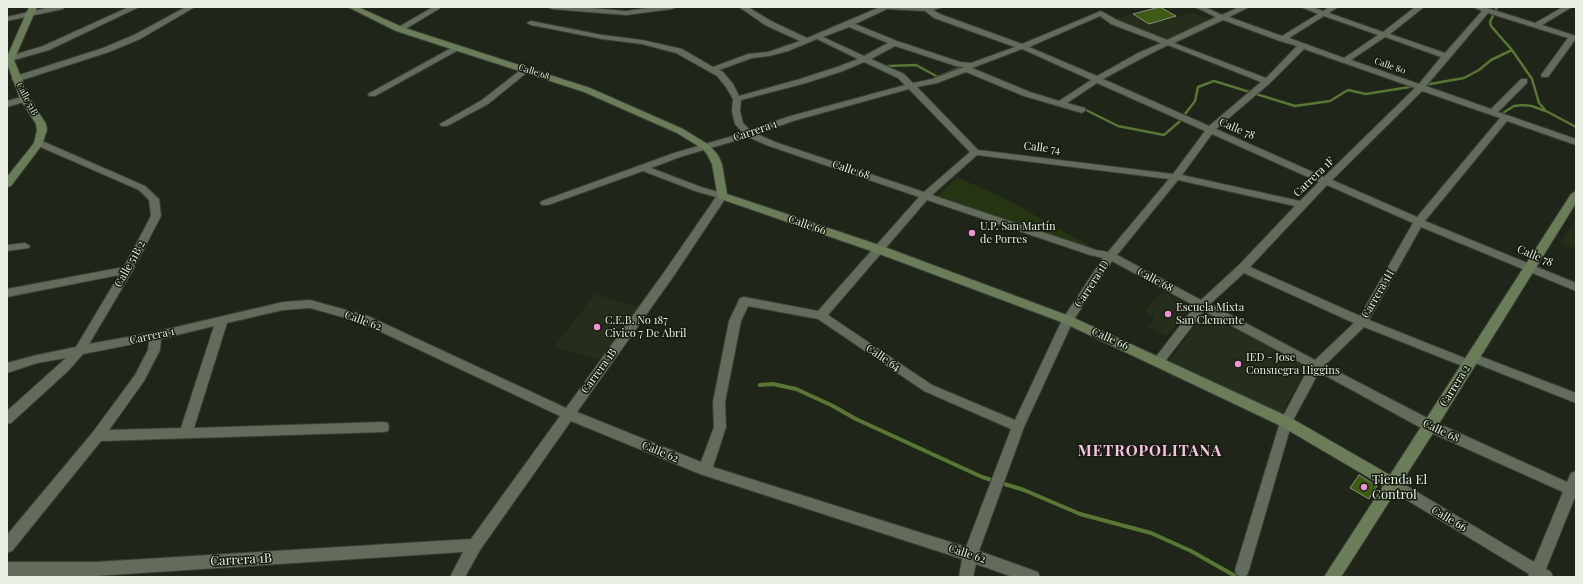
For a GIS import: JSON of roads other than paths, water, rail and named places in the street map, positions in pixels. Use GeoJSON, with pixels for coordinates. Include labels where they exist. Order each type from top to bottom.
{"type":"FeatureCollection","features":[{"type":"Feature","properties":{"kind":"street"},"geometry":{"type":"LineString","coordinates":[[7,18],[32,10],[60,7]]}},
{"type":"Feature","properties":{"kind":"street"},"geometry":{"type":"LineString","coordinates":[[9,60],[57,44],[135,7]]}},
{"type":"Feature","properties":{"kind":"street"},"geometry":{"type":"LineString","coordinates":[[16,79],[106,50],[191,7]]}},
{"type":"Feature","properties":{"kind":"street","name":"Calle 68"},"geometry":{"type":"LineString","coordinates":[[352,7],[399,29],[587,90],[680,131],[706,147],[713,155],[717,164],[722,196]]}},
{"type":"Feature","properties":{"kind":"street"},"geometry":{"type":"LineString","coordinates":[[399,29],[438,7]]}},
{"type":"Feature","properties":{"kind":"street"},"geometry":{"type":"LineString","coordinates":[[552,7],[626,13],[672,7]]}},
{"type":"Feature","properties":{"kind":"street"},"geometry":{"type":"LineString","coordinates":[[743,7],[768,23],[805,40]]}},
{"type":"Feature","properties":{"kind":"street"},"geometry":{"type":"LineString","coordinates":[[712,70],[751,56],[777,52],[849,24],[886,7]]}},
{"type":"Feature","properties":{"kind":"street","name":"Calle 78"},"geometry":{"type":"LineString","coordinates":[[886,7],[927,9],[937,16],[1021,46],[1210,130],[1328,180],[1419,222],[1576,287]]}},
{"type":"Feature","properties":{"kind":"street"},"geometry":{"type":"LineString","coordinates":[[927,9],[939,7]]}},
{"type":"Feature","properties":{"kind":"street","name":"Calle 80"},"geometry":{"type":"LineString","coordinates":[[1199,7],[1224,18],[1576,142]]}},
{"type":"Feature","properties":{"kind":"street"},"geometry":{"type":"LineString","coordinates":[[1062,103],[1096,80],[1166,42],[1224,18],[1245,7]]}},
{"type":"Feature","properties":{"kind":"street"},"geometry":{"type":"LineString","coordinates":[[1304,7],[1446,56]]}},
{"type":"Feature","properties":{"kind":"street"},"geometry":{"type":"LineString","coordinates":[[1283,39],[1334,7]]}},
{"type":"Feature","properties":{"kind":"street"},"geometry":{"type":"LineString","coordinates":[[1345,61],[1385,34],[1420,7]]}},
{"type":"Feature","properties":{"kind":"street"},"geometry":{"type":"LineString","coordinates":[[1537,25],[1568,7]]}},
{"type":"Feature","properties":{"kind":"street"},"geometry":{"type":"LineString","coordinates":[[9,60],[32,10]]}},
{"type":"Feature","properties":{"kind":"street"},"geometry":{"type":"LineString","coordinates":[[1100,10],[1114,22],[1267,81]]}},
{"type":"Feature","properties":{"kind":"street","name":"Carrera 1"},"geometry":{"type":"LineString","coordinates":[[545,202],[819,110],[912,85],[934,81],[1057,32],[1100,10]]}},
{"type":"Feature","properties":{"kind":"street"},"geometry":{"type":"LineString","coordinates":[[1488,10],[1574,37],[1545,75]]}},
{"type":"Feature","properties":{"kind":"street","name":"Carrera 1F"},"geometry":{"type":"LineString","coordinates":[[1158,362],[1202,305],[1243,268],[1302,204],[1421,87],[1446,56],[1488,10]]}},
{"type":"Feature","properties":{"kind":"street"},"geometry":{"type":"LineString","coordinates":[[531,23],[602,37],[664,46],[686,54],[720,74],[726,80],[737,99],[736,111],[739,124],[749,134]]}},
{"type":"Feature","properties":{"kind":"street"},"geometry":{"type":"LineString","coordinates":[[849,24],[894,43],[970,67],[1027,94],[1082,110]]}},
{"type":"Feature","properties":{"kind":"street"},"geometry":{"type":"LineString","coordinates":[[816,36],[866,58],[901,76],[912,85],[946,123],[975,152],[926,195],[821,316]]}},
{"type":"Feature","properties":{"kind":"street"},"geometry":{"type":"LineString","coordinates":[[737,99],[803,81],[866,58],[894,43]]}},
{"type":"Feature","properties":{"kind":"street","name":"Carrera 1D"},"geometry":{"type":"LineString","coordinates":[[966,577],[970,555],[1018,427],[1068,320],[1110,256],[1176,177],[1210,130],[1267,81],[1303,46]]}},
{"type":"Feature","properties":{"kind":"street"},"geometry":{"type":"LineString","coordinates":[[372,94],[458,48]]}},
{"type":"Feature","properties":{"kind":"street","name":"Calle 51B"},"geometry":{"type":"LineString","coordinates":[[9,60],[25,99],[42,124],[39,143]]}},
{"type":"Feature","properties":{"kind":"street"},"geometry":{"type":"LineString","coordinates":[[444,124],[485,102],[526,70]]}},
{"type":"Feature","properties":{"kind":"street"},"geometry":{"type":"LineString","coordinates":[[1492,113],[1524,82]]}},
{"type":"Feature","properties":{"kind":"street"},"geometry":{"type":"LineString","coordinates":[[7,104],[25,99]]}},
{"type":"Feature","properties":{"kind":"street","name":"Carrera 1H"},"geometry":{"type":"LineString","coordinates":[[1242,570],[1286,422],[1316,366],[1362,322],[1419,222],[1505,118]]}},
{"type":"Feature","properties":{"kind":"street","name":"Calle 68"},"geometry":{"type":"LineString","coordinates":[[749,134],[772,144],[1094,253],[1110,256],[1430,426],[1574,486]]}},
{"type":"Feature","properties":{"kind":"street"},"geometry":{"type":"LineString","coordinates":[[7,184],[39,143]]}},
{"type":"Feature","properties":{"kind":"street","name":"Calle 51B 2"},"geometry":{"type":"LineString","coordinates":[[7,418],[64,368],[80,350],[128,270],[156,216],[154,199],[142,188],[39,143]]}},
{"type":"Feature","properties":{"kind":"street","name":"Calle 74"},"geometry":{"type":"LineString","coordinates":[[975,152],[1176,177],[1302,204]]}},
{"type":"Feature","properties":{"kind":"street","name":"Calle 66"},"geometry":{"type":"LineString","coordinates":[[644,168],[698,189],[878,249],[1068,320],[1286,422],[1392,484],[1539,575]]}},
{"type":"Feature","properties":{"kind":"street","name":"Carrera 1B"},"geometry":{"type":"LineString","coordinates":[[457,577],[475,545],[722,196]]}},
{"type":"Feature","properties":{"kind":"street","name":"Carrera 2"},"geometry":{"type":"LineString","coordinates":[[1332,577],[1430,426],[1529,267],[1575,197]]}},
{"type":"Feature","properties":{"kind":"street"},"geometry":{"type":"LineString","coordinates":[[7,248],[25,246]]}},
{"type":"Feature","properties":{"kind":"street"},"geometry":{"type":"LineString","coordinates":[[1243,268],[1362,322],[1576,398]]}},
{"type":"Feature","properties":{"kind":"street"},"geometry":{"type":"LineString","coordinates":[[7,293],[128,270]]}},
{"type":"Feature","properties":{"kind":"street","name":"Calle 64"},"geometry":{"type":"LineString","coordinates":[[705,470],[720,427],[720,402],[735,321],[744,301],[821,316],[928,388],[1018,427]]}},
{"type":"Feature","properties":{"kind":"street","name":"Carrera 1"},"geometry":{"type":"LineString","coordinates":[[7,368],[37,359],[156,336],[254,312],[297,304]]}},
{"type":"Feature","properties":{"kind":"street","name":"Calle 62"},"geometry":{"type":"LineString","coordinates":[[297,304],[310,304],[364,319],[568,414],[705,470],[970,555],[1033,577]]}},
{"type":"Feature","properties":{"kind":"street"},"geometry":{"type":"LineString","coordinates":[[186,433],[222,320]]}},
{"type":"Feature","properties":{"kind":"street"},"geometry":{"type":"LineString","coordinates":[[7,546],[98,436],[140,378],[154,350],[156,336]]}},
{"type":"Feature","properties":{"kind":"street"},"geometry":{"type":"LineString","coordinates":[[98,436],[383,427]]}},
{"type":"Feature","properties":{"kind":"street"},"geometry":{"type":"LineString","coordinates":[[1539,575],[1574,486]]}},
{"type":"Feature","properties":{"kind":"street","name":"Carrera 1B"},"geometry":{"type":"LineString","coordinates":[[7,569],[95,569],[475,545]]}},
{"type":"Feature","properties":{"kind":"waterway"},"geometry":{"type":"LineString","coordinates":[[1497,7],[1490,22],[1491,26],[1512,50]]}},
{"type":"Feature","properties":{"kind":"waterway"},"geometry":{"type":"LineString","coordinates":[[1424,85],[1464,78],[1479,70],[1491,60],[1512,50]]}},
{"type":"Feature","properties":{"kind":"waterway"},"geometry":{"type":"LineString","coordinates":[[1512,50],[1532,79],[1539,103],[1546,111],[1576,127]]}},
{"type":"Feature","properties":{"kind":"waterway"},"geometry":{"type":"LineString","coordinates":[[888,66],[916,65],[938,77],[965,66]]}},
{"type":"Feature","properties":{"kind":"waterway"},"geometry":{"type":"LineString","coordinates":[[1082,108],[1118,126],[1164,135],[1179,122],[1195,101],[1198,87],[1214,81],[1295,106],[1330,101],[1348,90],[1366,94],[1416,86]]}},
{"type":"Feature","properties":{"kind":"waterway"},"geometry":{"type":"LineString","coordinates":[[1503,113],[1514,106],[1523,105],[1532,106],[1545,111]]}},
{"type":"Feature","properties":{"kind":"waterway"},"geometry":{"type":"LineString","coordinates":[[760,385],[773,384],[796,389],[831,405],[856,419],[982,477],[1024,490],[1080,514],[1151,533],[1191,551],[1237,577]]}},
{"type":"Feature","properties":{"kind":"place","name":"U.P. San Martín de Porres"},"geometry":{"type":"Point","coordinates":[972,233]}},
{"type":"Feature","properties":{"kind":"place","name":"Escuela Mixta San Clemente"},"geometry":{"type":"Point","coordinates":[1168,314]}},
{"type":"Feature","properties":{"kind":"place","name":"C.E.B. No 187 Civico 7 De Abril"},"geometry":{"type":"Point","coordinates":[597,327]}},
{"type":"Feature","properties":{"kind":"place","name":"IED - Jose Consuegra Higgins"},"geometry":{"type":"Point","coordinates":[1238,364]}},
{"type":"Feature","properties":{"kind":"place","name":"Tienda El Control"},"geometry":{"type":"Point","coordinates":[1364,487]}},
{"type":"Feature","properties":{"kind":"district","name":"METROPOLITANA"},"geometry":{"type":"Point","coordinates":[1150,451]}}]}
